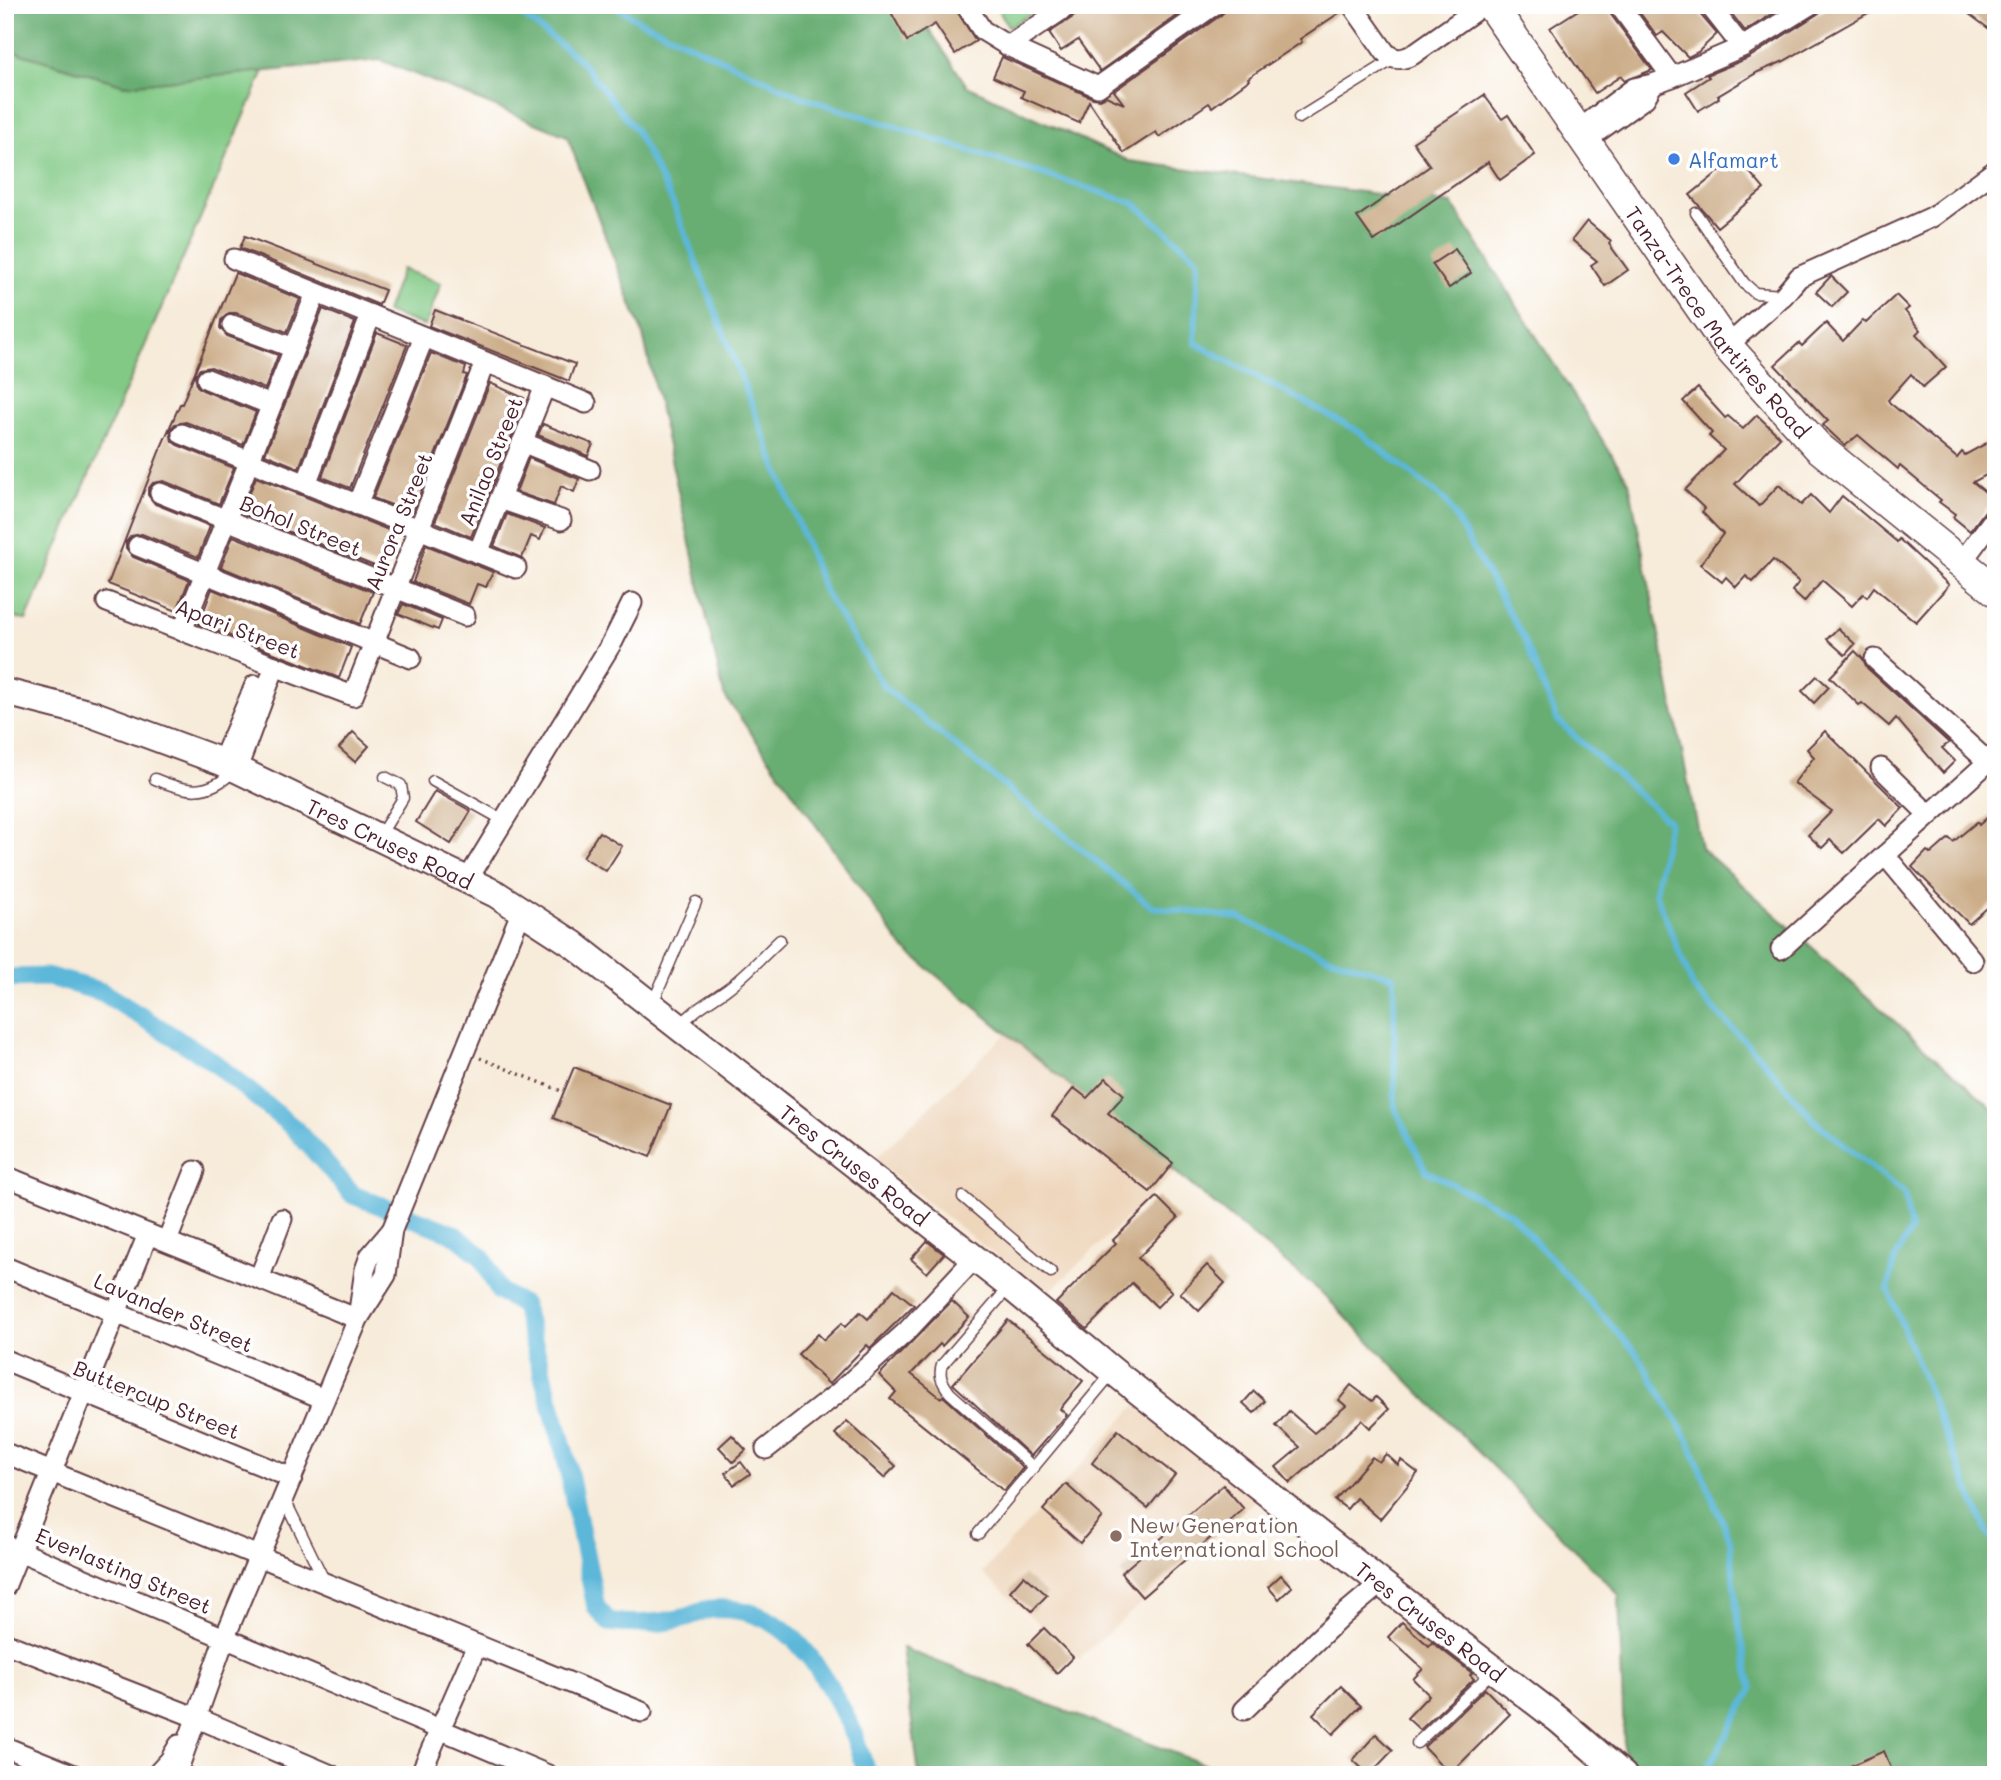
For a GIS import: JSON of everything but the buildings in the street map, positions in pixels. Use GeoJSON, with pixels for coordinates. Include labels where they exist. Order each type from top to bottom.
{"type":"FeatureCollection","features":[{"type":"Feature","properties":{"kind":"main road","name":"Tanza-Trece Martires Road"},"geometry":{"type":"LineString","coordinates":[[1491,5],[1727,346],[1818,447],[1996,591]]}},
{"type":"Feature","properties":{"kind":"main road","name":"Tres Cruses Road"},"geometry":{"type":"LineString","coordinates":[[5,692],[92,714],[229,765],[468,879],[573,944],[1010,1286],[1381,1583],[1559,1720],[1623,1775]]}},
{"type":"Feature","properties":{"kind":"street"},"geometry":{"type":"LineString","coordinates":[[966,5],[982,30],[1008,46],[1098,87],[1214,5]]}},
{"type":"Feature","properties":{"kind":"street"},"geometry":{"type":"LineString","coordinates":[[1008,46],[1069,5]]}},
{"type":"Feature","properties":{"kind":"street"},"geometry":{"type":"LineString","coordinates":[[1352,5],[1385,52],[1394,59],[1412,55],[1483,5]]}},
{"type":"Feature","properties":{"kind":"street"},"geometry":{"type":"LineString","coordinates":[[1619,5],[1672,77]]}},
{"type":"Feature","properties":{"kind":"street"},"geometry":{"type":"LineString","coordinates":[[1709,5],[1742,47]]}},
{"type":"Feature","properties":{"kind":"street"},"geometry":{"type":"LineString","coordinates":[[1580,136],[1625,103],[1634,88],[1672,77],[1742,47],[1802,7]]}},
{"type":"Feature","properties":{"kind":"street"},"geometry":{"type":"LineString","coordinates":[[1727,346],[1783,296],[1799,277],[1932,217],[1996,170]]}},
{"type":"Feature","properties":{"kind":"street"},"geometry":{"type":"LineString","coordinates":[[234,259],[586,403]]}},
{"type":"Feature","properties":{"kind":"street"},"geometry":{"type":"LineString","coordinates":[[182,631],[316,293]]}},
{"type":"Feature","properties":{"kind":"street"},"geometry":{"type":"LineString","coordinates":[[306,484],[371,315]]}},
{"type":"Feature","properties":{"kind":"street"},"geometry":{"type":"LineString","coordinates":[[232,325],[294,348]]}},
{"type":"Feature","properties":{"kind":"street"},"geometry":{"type":"LineString","coordinates":[[357,505],[424,337]]}},
{"type":"Feature","properties":{"kind":"street","name":"Aurora Street"},"geometry":{"type":"LineString","coordinates":[[353,696],[485,362]]}},
{"type":"Feature","properties":{"kind":"street"},"geometry":{"type":"LineString","coordinates":[[207,379],[271,405]]}},
{"type":"Feature","properties":{"kind":"street","name":"Anilao Street"},"geometry":{"type":"LineString","coordinates":[[478,553],[545,386]]}},
{"type":"Feature","properties":{"kind":"street"},"geometry":{"type":"LineString","coordinates":[[182,434],[516,568]]}},
{"type":"Feature","properties":{"kind":"street"},"geometry":{"type":"LineString","coordinates":[[522,442],[590,470]]}},
{"type":"Feature","properties":{"kind":"street","name":"Bohol Street"},"geometry":{"type":"LineString","coordinates":[[160,493],[465,616]]}},
{"type":"Feature","properties":{"kind":"street"},"geometry":{"type":"LineString","coordinates":[[500,499],[561,520]]}},
{"type":"Feature","properties":{"kind":"street"},"geometry":{"type":"LineString","coordinates":[[1961,563],[1996,516]]}},
{"type":"Feature","properties":{"kind":"street"},"geometry":{"type":"LineString","coordinates":[[138,546],[411,658]]}},
{"type":"Feature","properties":{"kind":"street","name":"Apari Street"},"geometry":{"type":"LineString","coordinates":[[107,602],[353,696]]}},
{"type":"Feature","properties":{"kind":"street"},"geometry":{"type":"LineString","coordinates":[[468,879],[612,641],[632,603]]}},
{"type":"Feature","properties":{"kind":"street"},"geometry":{"type":"LineString","coordinates":[[1782,948],[1992,758],[1875,659]]}},
{"type":"Feature","properties":{"kind":"street"},"geometry":{"type":"LineString","coordinates":[[229,765],[270,664]]}},
{"type":"Feature","properties":{"kind":"street"},"geometry":{"type":"LineString","coordinates":[[1881,768],[1929,815]]}},
{"type":"Feature","properties":{"kind":"street"},"geometry":{"type":"LineString","coordinates":[[1885,855],[1973,961]]}},
{"type":"Feature","properties":{"kind":"street"},"geometry":{"type":"LineString","coordinates":[[162,1774],[195,1717],[225,1637],[358,1320],[386,1275],[393,1230],[522,910]]}},
{"type":"Feature","properties":{"kind":"street"},"geometry":{"type":"LineString","coordinates":[[5,1587],[13,1548],[52,1471],[116,1313],[195,1171]]}},
{"type":"Feature","properties":{"kind":"street"},"geometry":{"type":"LineString","coordinates":[[5,1175],[358,1320]]}},
{"type":"Feature","properties":{"kind":"street"},"geometry":{"type":"LineString","coordinates":[[259,1279],[282,1219]]}},
{"type":"Feature","properties":{"kind":"street"},"geometry":{"type":"LineString","coordinates":[[766,1449],[838,1393],[907,1331],[974,1259]]}},
{"type":"Feature","properties":{"kind":"street","name":"Lavander Street"},"geometry":{"type":"LineString","coordinates":[[5,1267],[324,1399]]}},
{"type":"Feature","properties":{"kind":"street","name":"Buttercup Street"},"geometry":{"type":"LineString","coordinates":[[5,1360],[292,1478]]}},
{"type":"Feature","properties":{"kind":"street"},"geometry":{"type":"LineString","coordinates":[[5,1452],[642,1712]]}},
{"type":"Feature","properties":{"kind":"street","name":"Everlasting Street"},"geometry":{"type":"LineString","coordinates":[[13,1548],[548,1775]]}},
{"type":"Feature","properties":{"kind":"street"},"geometry":{"type":"LineString","coordinates":[[1244,1710],[1343,1615],[1381,1583]]}},
{"type":"Feature","properties":{"kind":"street"},"geometry":{"type":"LineString","coordinates":[[5,1643],[195,1717],[331,1775]]}},
{"type":"Feature","properties":{"kind":"street"},"geometry":{"type":"LineString","coordinates":[[420,1775],[477,1645]]}},
{"type":"Feature","properties":{"kind":"street"},"geometry":{"type":"LineString","coordinates":[[5,1747],[74,1775]]}},
{"type":"Feature","properties":{"kind":"lane"},"geometry":{"type":"LineString","coordinates":[[1299,118],[1394,59]]}},
{"type":"Feature","properties":{"kind":"lane"},"geometry":{"type":"LineString","coordinates":[[1696,213],[1744,283],[1755,293],[1783,296]]}},
{"type":"Feature","properties":{"kind":"lane"},"geometry":{"type":"LineString","coordinates":[[155,779],[180,789],[208,789],[222,782],[229,765]]}},
{"type":"Feature","properties":{"kind":"lane"},"geometry":{"type":"LineString","coordinates":[[379,838],[403,798],[401,785],[385,777]]}},
{"type":"Feature","properties":{"kind":"lane"},"geometry":{"type":"LineString","coordinates":[[433,781],[503,820]]}},
{"type":"Feature","properties":{"kind":"lane"},"geometry":{"type":"LineString","coordinates":[[651,1007],[696,902]]}},
{"type":"Feature","properties":{"kind":"lane"},"geometry":{"type":"LineString","coordinates":[[679,1028],[688,1016],[728,988],[780,940]]}},
{"type":"Feature","properties":{"kind":"lane"},"geometry":{"type":"LineString","coordinates":[[963,1197],[1051,1272]]}},
{"type":"Feature","properties":{"kind":"lane"},"geometry":{"type":"LineString","coordinates":[[1010,1286],[942,1365],[940,1372],[942,1382],[950,1393],[1032,1466]]}},
{"type":"Feature","properties":{"kind":"lane"},"geometry":{"type":"LineString","coordinates":[[978,1534],[1113,1371]]}},
{"type":"Feature","properties":{"kind":"lane"},"geometry":{"type":"LineString","coordinates":[[284,1497],[325,1583]]}},
{"type":"Feature","properties":{"kind":"lane"},"geometry":{"type":"LineString","coordinates":[[1417,1744],[1494,1669]]}},
{"type":"Feature","properties":{"kind":"path"},"geometry":{"type":"LineString","coordinates":[[465,1052],[564,1092]]}},
{"type":"Feature","properties":{"kind":"shaded area"},"geometry":{"type":"Polygon","coordinates":[[[1031,1010],[1203,1146],[1046,1295],[874,1160],[1031,1010]]]}},
{"type":"Feature","properties":{"kind":"shaded area","name":"New Generation International School"},"geometry":{"type":"Polygon","coordinates":[[[1135,1406],[1258,1498],[1079,1659],[982,1573],[1135,1406]]]}},
{"type":"Feature","properties":{"kind":"green space"},"geometry":{"type":"Polygon","coordinates":[[[5,5],[913,5],[967,86],[1129,161],[1452,204],[1629,482],[1701,848],[1996,1112],[1996,1775],[1625,1775],[1619,1595],[1320,1291],[902,947],[724,695],[643,335],[567,136],[380,60],[125,85],[5,49],[5,5]]]}},
{"type":"Feature","properties":{"kind":"green space"},"geometry":{"type":"Polygon","coordinates":[[[995,5],[1044,5],[1009,27],[995,5]]]}},
{"type":"Feature","properties":{"kind":"green space"},"geometry":{"type":"Polygon","coordinates":[[[5,49],[125,85],[264,71],[26,620],[5,616],[5,49]]]}},
{"type":"Feature","properties":{"kind":"green space"},"geometry":{"type":"Polygon","coordinates":[[[402,269],[441,283],[425,326],[386,312],[402,269]]]}},
{"type":"Feature","properties":{"kind":"green space"},"geometry":{"type":"Polygon","coordinates":[[[902,1648],[1232,1775],[919,1775],[902,1648]]]}},
{"type":"Feature","properties":{"kind":"waterway"},"geometry":{"type":"LineString","coordinates":[[509,5],[579,59],[635,129],[673,203],[825,592],[884,687],[1152,907],[1239,918],[1328,957],[1394,977],[1395,1108],[1426,1171],[1510,1213],[1638,1355],[1689,1441],[1730,1540],[1737,1616],[1752,1689],[1703,1775]]}},
{"type":"Feature","properties":{"kind":"waterway"},"geometry":{"type":"LineString","coordinates":[[612,5],[640,21],[802,97],[1134,203],[1198,259],[1195,343],[1358,431],[1446,501],[1524,639],[1557,720],[1669,822],[1655,892],[1694,989],[1760,1057],[1816,1122],[1904,1193],[1911,1230],[1895,1259],[1888,1289],[1953,1453],[1988,1534],[1996,1543]]}},
{"type":"Feature","properties":{"kind":"waterway"},"geometry":{"type":"LineString","coordinates":[[5,978],[50,977],[102,992],[211,1060],[294,1128],[353,1195],[454,1234],[482,1257],[499,1291],[523,1305],[565,1454],[596,1607],[609,1622],[618,1623],[665,1622],[713,1609],[755,1614],[772,1622],[801,1646],[825,1679],[848,1722],[869,1775]]}},
{"type":"Feature","properties":{"kind":"place","name":"Alfamart"},"geometry":{"type":"Point","coordinates":[1674,159]}},
{"type":"Feature","properties":{"kind":"place","name":"New Generation International School"},"geometry":{"type":"Point","coordinates":[1116,1536]}}]}
